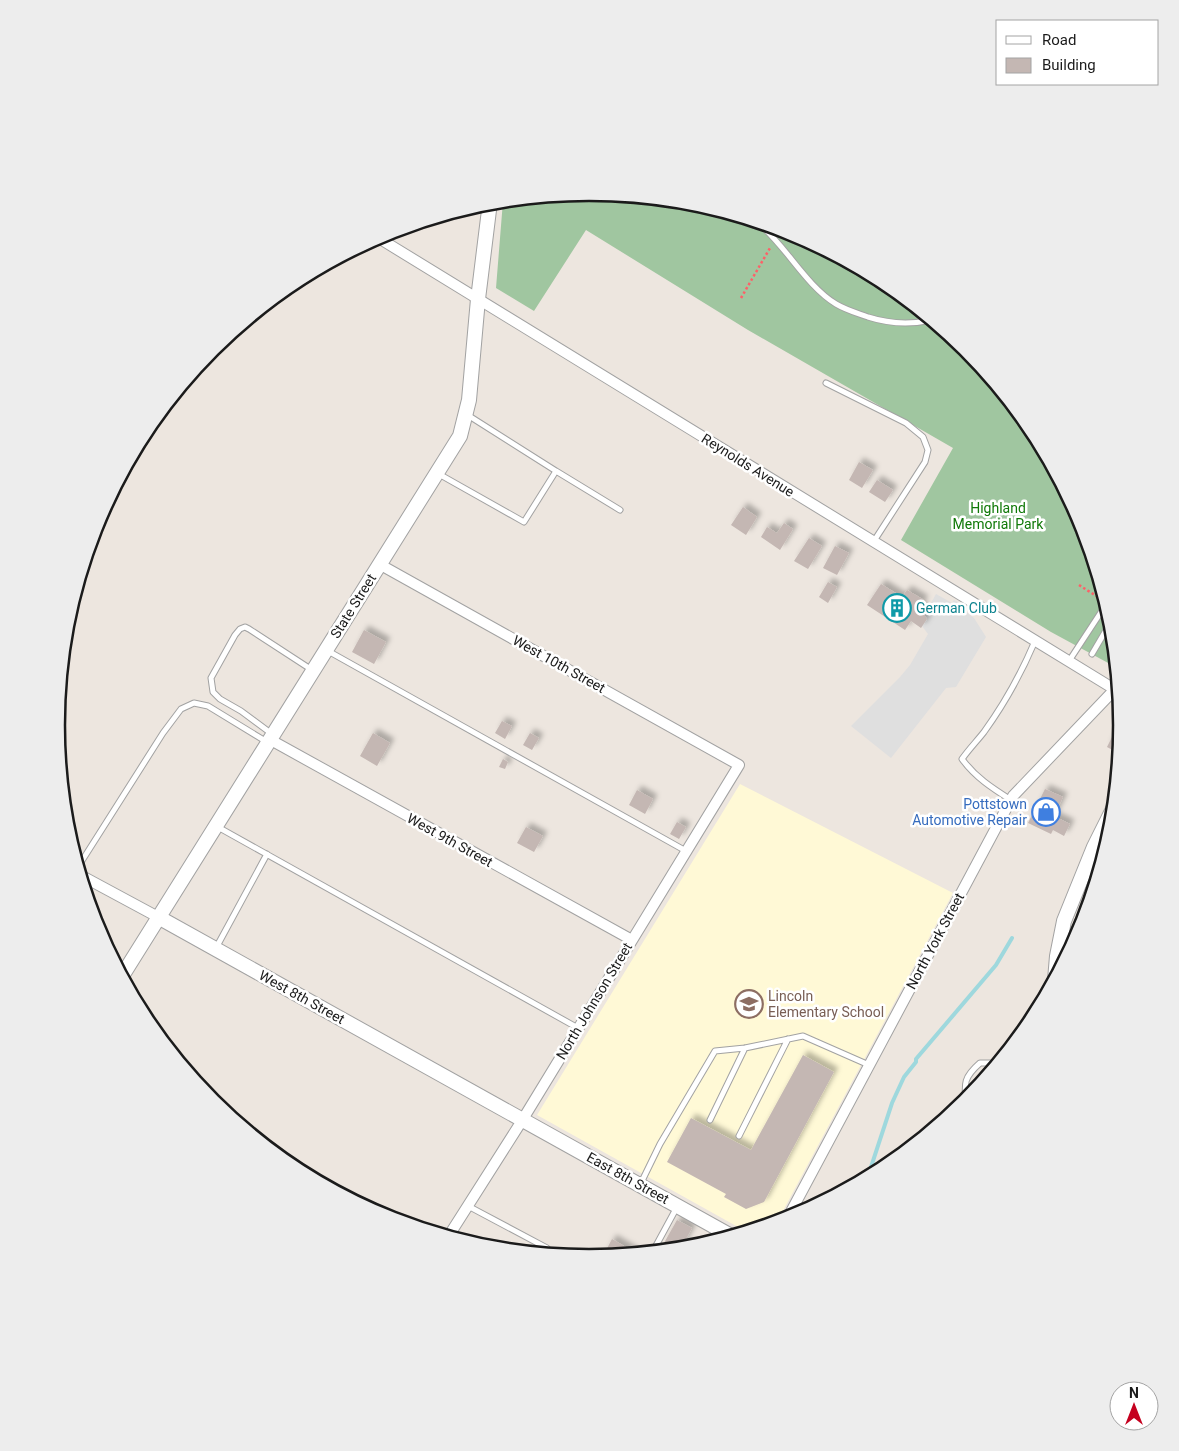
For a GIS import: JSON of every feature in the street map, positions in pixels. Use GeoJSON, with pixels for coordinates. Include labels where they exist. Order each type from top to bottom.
{"type":"FeatureCollection","features":[{"type":"Feature","properties":{"kind":"street","name":"State Street"},"geometry":{"type":"LineString","coordinates":[[126,970],[460,436],[469,400],[478,299],[489,211]]}},
{"type":"Feature","properties":{"kind":"street","name":"Reynolds Avenue"},"geometry":{"type":"LineString","coordinates":[[386,242],[1069,662],[1113,686]]}},
{"type":"Feature","properties":{"kind":"street","name":"West 10th Street"},"geometry":{"type":"LineString","coordinates":[[379,564],[739,765]]}},
{"type":"Feature","properties":{"kind":"street","name":"North York Street"},"geometry":{"type":"LineString","coordinates":[[792,1209],[1011,800],[1113,694]]}},
{"type":"Feature","properties":{"kind":"street","name":"West 9th Street"},"geometry":{"type":"LineString","coordinates":[[270,739],[632,940]]}},
{"type":"Feature","properties":{"kind":"street","name":"North Johnson Street"},"geometry":{"type":"LineString","coordinates":[[452,1231],[523,1119],[739,765]]}},
{"type":"Feature","properties":{"kind":"street"},"geometry":{"type":"LineString","coordinates":[[1056,964],[1064,921],[1097,857]]}},
{"type":"Feature","properties":{"kind":"street","name":"West 8th Street"},"geometry":{"type":"LineString","coordinates":[[89,880],[523,1119]]}},
{"type":"Feature","properties":{"kind":"street","name":"East 8th Street"},"geometry":{"type":"LineString","coordinates":[[523,1119],[724,1232]]}},
{"type":"Feature","properties":{"kind":"lane"},"geometry":{"type":"LineString","coordinates":[[767,232],[825,295],[842,307],[885,322],[901,324],[923,321]]}},
{"type":"Feature","properties":{"kind":"lane"},"geometry":{"type":"LineString","coordinates":[[826,383],[906,423],[923,437],[928,450],[925,462],[874,542]]}},
{"type":"Feature","properties":{"kind":"lane"},"geometry":{"type":"LineString","coordinates":[[466,414],[620,510]]}},
{"type":"Feature","properties":{"kind":"lane"},"geometry":{"type":"LineString","coordinates":[[437,472],[524,522],[556,471]]}},
{"type":"Feature","properties":{"kind":"lane"},"geometry":{"type":"LineString","coordinates":[[1069,662],[1101,612]]}},
{"type":"Feature","properties":{"kind":"lane"},"geometry":{"type":"LineString","coordinates":[[270,739],[241,711],[220,699],[213,692],[211,678],[235,635],[240,629],[249,629],[312,671]]}},
{"type":"Feature","properties":{"kind":"lane"},"geometry":{"type":"LineString","coordinates":[[1092,654],[1105,631]]}},
{"type":"Feature","properties":{"kind":"lane"},"geometry":{"type":"LineString","coordinates":[[1011,800],[994,790],[972,772],[962,759],[983,734],[1006,699],[1022,672],[1036,641]]}},
{"type":"Feature","properties":{"kind":"lane"},"geometry":{"type":"LineString","coordinates":[[325,650],[686,851]]}},
{"type":"Feature","properties":{"kind":"lane"},"geometry":{"type":"LineString","coordinates":[[83,860],[163,733],[181,709],[194,703],[208,706],[270,739]]}},
{"type":"Feature","properties":{"kind":"lane"},"geometry":{"type":"LineString","coordinates":[[215,825],[578,1028]]}},
{"type":"Feature","properties":{"kind":"lane"},"geometry":{"type":"LineString","coordinates":[[215,949],[267,854]]}},
{"type":"Feature","properties":{"kind":"lane"},"geometry":{"type":"LineString","coordinates":[[640,1185],[660,1144],[715,1051],[745,1048],[803,1036],[869,1065]]}},
{"type":"Feature","properties":{"kind":"lane"},"geometry":{"type":"LineString","coordinates":[[739,1136],[788,1039]]}},
{"type":"Feature","properties":{"kind":"lane"},"geometry":{"type":"LineString","coordinates":[[710,1120],[745,1048]]}},
{"type":"Feature","properties":{"kind":"lane"},"geometry":{"type":"LineString","coordinates":[[965,1091],[969,1073],[980,1064],[990,1063]]}},
{"type":"Feature","properties":{"kind":"lane"},"geometry":{"type":"LineString","coordinates":[[468,1206],[547,1248]]}},
{"type":"Feature","properties":{"kind":"lane"},"geometry":{"type":"LineString","coordinates":[[656,1246],[678,1206]]}},
{"type":"Feature","properties":{"kind":"path"},"geometry":{"type":"LineString","coordinates":[[740,298],[775,241]]}},
{"type":"Feature","properties":{"kind":"path"},"geometry":{"type":"LineString","coordinates":[[1079,585],[1098,597]]}},
{"type":"Feature","properties":{"kind":"shaded area"},"geometry":{"type":"Polygon","coordinates":[[[936,594],[952,603],[954,600],[967,607],[965,611],[974,618],[986,637],[956,687],[946,688],[891,758],[851,726],[910,665],[928,634],[922,626],[927,619],[925,614],[936,594]]]}},
{"type":"Feature","properties":{"kind":"shaded area","name":"Lincoln Elementary School"},"geometry":{"type":"Polygon","coordinates":[[[740,784],[953,893],[782,1213],[739,1228],[537,1115],[740,784]]]}},
{"type":"Feature","properties":{"kind":"green space","name":"Highland Memorial Park"},"geometry":{"type":"Polygon","coordinates":[[[555,202],[624,202],[692,211],[758,229],[790,241],[852,271],[909,309],[935,331],[984,380],[1026,434],[1060,494],[1086,557],[1104,623],[1111,664],[1051,632],[901,540],[953,448],[748,330],[586,230],[534,311],[496,288],[502,208],[555,202]]]}},
{"type":"Feature","properties":{"kind":"building"},"geometry":{"type":"Polygon","coordinates":[[[859,462],[873,470],[862,488],[849,480],[859,462]]]}},
{"type":"Feature","properties":{"kind":"building"},"geometry":{"type":"Polygon","coordinates":[[[877,480],[893,490],[885,502],[869,492],[877,480]]]}},
{"type":"Feature","properties":{"kind":"building"},"geometry":{"type":"Polygon","coordinates":[[[743,507],[757,517],[746,535],[731,525],[743,507]]]}},
{"type":"Feature","properties":{"kind":"building"},"geometry":{"type":"Polygon","coordinates":[[[784,523],[793,529],[780,550],[761,537],[767,527],[777,533],[784,523]]]}},
{"type":"Feature","properties":{"kind":"building"},"geometry":{"type":"Polygon","coordinates":[[[809,538],[822,546],[808,569],[794,561],[809,538]]]}},
{"type":"Feature","properties":{"kind":"building"},"geometry":{"type":"Polygon","coordinates":[[[835,546],[849,553],[837,575],[823,568],[835,546]]]}},
{"type":"Feature","properties":{"kind":"building"},"geometry":{"type":"Polygon","coordinates":[[[828,582],[837,587],[828,603],[819,597],[828,582]]]}},
{"type":"Feature","properties":{"kind":"building","name":"German Club"},"geometry":{"type":"Polygon","coordinates":[[[881,584],[902,597],[907,590],[924,600],[920,606],[925,609],[923,613],[927,619],[921,628],[911,621],[905,630],[867,605],[881,584]]]}},
{"type":"Feature","properties":{"kind":"building"},"geometry":{"type":"Polygon","coordinates":[[[364,630],[386,642],[374,664],[352,652],[364,630]]]}},
{"type":"Feature","properties":{"kind":"building"},"geometry":{"type":"Polygon","coordinates":[[[502,721],[512,726],[505,739],[495,733],[502,721]]]}},
{"type":"Feature","properties":{"kind":"building"},"geometry":{"type":"Polygon","coordinates":[[[373,733],[390,743],[377,766],[360,756],[373,733]]]}},
{"type":"Feature","properties":{"kind":"building"},"geometry":{"type":"Polygon","coordinates":[[[530,733],[539,738],[532,750],[523,745],[530,733]]]}},
{"type":"Feature","properties":{"kind":"building"},"geometry":{"type":"Polygon","coordinates":[[[1114,733],[1113,750],[1107,747],[1114,733]]]}},
{"type":"Feature","properties":{"kind":"building"},"geometry":{"type":"Polygon","coordinates":[[[503,759],[508,762],[505,769],[499,767],[503,759]]]}},
{"type":"Feature","properties":{"kind":"building"},"geometry":{"type":"Polygon","coordinates":[[[1045,789],[1063,797],[1054,816],[1070,824],[1064,836],[1053,830],[1051,834],[1028,823],[1045,789]]]}},
{"type":"Feature","properties":{"kind":"building"},"geometry":{"type":"Polygon","coordinates":[[[637,790],[653,799],[645,814],[629,805],[637,790]]]}},
{"type":"Feature","properties":{"kind":"building"},"geometry":{"type":"Polygon","coordinates":[[[677,822],[686,827],[679,839],[670,834],[677,822]]]}},
{"type":"Feature","properties":{"kind":"building"},"geometry":{"type":"Polygon","coordinates":[[[526,827],[543,836],[534,852],[517,843],[526,827]]]}},
{"type":"Feature","properties":{"kind":"building","name":"Lincoln Elementary School"},"geometry":{"type":"Polygon","coordinates":[[[803,1055],[834,1072],[764,1202],[746,1209],[724,1197],[726,1194],[667,1162],[691,1118],[751,1150],[803,1055]]]}},
{"type":"Feature","properties":{"kind":"building"},"geometry":{"type":"Polygon","coordinates":[[[677,1220],[692,1228],[685,1241],[667,1244],[664,1243],[677,1220]]]}},
{"type":"Feature","properties":{"kind":"building"},"geometry":{"type":"Polygon","coordinates":[[[612,1239],[628,1249],[624,1249],[606,1250],[612,1239]]]}},
{"type":"Feature","properties":{"kind":"waterway"},"geometry":{"type":"LineString","coordinates":[[870,1169],[892,1103],[904,1077],[916,1062],[916,1059],[996,965],[1012,938]]}},
{"type":"Feature","properties":{"kind":"place","name":"German Club"},"geometry":{"type":"Point","coordinates":[897,608]}},
{"type":"Feature","properties":{"kind":"place","name":"Pottstown Automotive Repair"},"geometry":{"type":"Point","coordinates":[1046,812]}},
{"type":"Feature","properties":{"kind":"place","name":"Lincoln Elementary School"},"geometry":{"type":"Point","coordinates":[749,1004]}}]}
